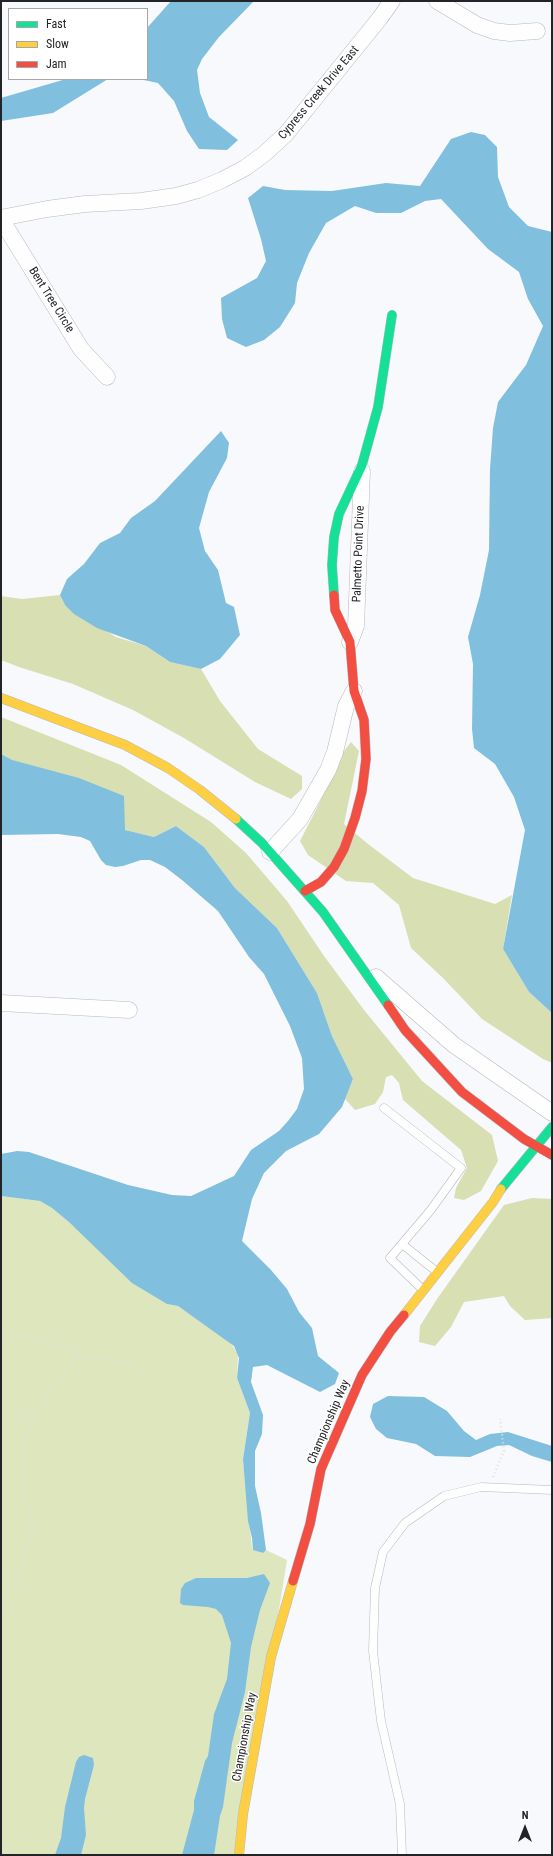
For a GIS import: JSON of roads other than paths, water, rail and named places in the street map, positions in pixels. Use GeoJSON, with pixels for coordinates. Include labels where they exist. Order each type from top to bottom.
{"type":"FeatureCollection","features":[{"type":"Feature","properties":{"kind":"street","name":"Cypress Creek Drive East"},"geometry":{"type":"LineString","coordinates":[[1,218],[47,209],[141,201],[176,196],[198,190],[245,168],[264,154],[286,134],[380,18],[392,1]]}},
{"type":"Feature","properties":{"kind":"street"},"geometry":{"type":"LineString","coordinates":[[437,1],[478,25],[494,31],[510,33],[537,31]]}},
{"type":"Feature","properties":{"kind":"street","name":"Bent Tree Circle"},"geometry":{"type":"LineString","coordinates":[[1,218],[81,349],[107,377]]}},
{"type":"Feature","properties":{"kind":"street","name":"Palmetto Point Drive"},"geometry":{"type":"LineString","coordinates":[[305,891],[321,882],[334,867],[344,849],[355,818],[362,791],[366,759],[364,720],[354,691],[350,642],[335,610],[332,565],[334,537],[339,514],[362,465],[378,407],[392,315]]}},
{"type":"Feature","properties":{"kind":"street","name":"Palmetto Point Drive"},"geometry":{"type":"LineString","coordinates":[[350,642],[356,626],[362,465]]}},
{"type":"Feature","properties":{"kind":"street"},"geometry":{"type":"LineString","coordinates":[[270,852],[300,819],[328,770],[335,752],[346,706],[354,691]]}},
{"type":"Feature","properties":{"kind":"street"},"geometry":{"type":"LineString","coordinates":[[1,698],[91,730],[125,745],[168,768],[200,790],[232,815],[270,852],[323,912],[405,1030],[462,1092],[524,1139],[552,1155]]}},
{"type":"Feature","properties":{"kind":"street"},"geometry":{"type":"LineString","coordinates":[[358,961],[454,1045],[552,1113]]}},
{"type":"Feature","properties":{"kind":"street"},"geometry":{"type":"LineString","coordinates":[[1,1003],[129,1010]]}},
{"type":"Feature","properties":{"kind":"street","name":"Championship Way"},"geometry":{"type":"LineString","coordinates":[[238,1855],[243,1814],[271,1657],[310,1524],[321,1469],[362,1375],[390,1332],[493,1202],[507,1180],[552,1127]]}},
{"type":"Feature","properties":{"kind":"lane"},"geometry":{"type":"LineString","coordinates":[[384,1108],[461,1168],[430,1211],[390,1258],[423,1290]]}},
{"type":"Feature","properties":{"kind":"lane"},"geometry":{"type":"LineString","coordinates":[[402,1244],[437,1272]]}},
{"type":"Feature","properties":{"kind":"lane"},"geometry":{"type":"LineString","coordinates":[[402,1855],[400,1804],[380,1721],[373,1651],[375,1588],[383,1552],[405,1523],[444,1496],[481,1487],[552,1490]]}},
{"type":"Feature","properties":{"kind":"water"},"geometry":{"type":"Polygon","coordinates":[[[171,1],[254,1],[219,37],[202,59],[197,70],[200,93],[209,117],[238,140],[227,150],[199,149],[187,131],[174,101],[158,83],[144,80],[148,80],[148,27],[171,1]]]}},
{"type":"Feature","properties":{"kind":"water"},"geometry":{"type":"Polygon","coordinates":[[[63,80],[106,80],[53,113],[1,121],[1,98],[63,80]]]}},
{"type":"Feature","properties":{"kind":"water"},"geometry":{"type":"Polygon","coordinates":[[[471,132],[485,135],[497,147],[498,177],[509,207],[528,226],[552,232],[552,1013],[529,992],[503,949],[525,830],[514,797],[495,764],[474,748],[472,729],[473,664],[468,637],[480,595],[489,550],[490,469],[493,428],[498,402],[526,365],[543,326],[528,299],[519,272],[488,249],[441,199],[425,201],[401,213],[376,213],[355,206],[326,223],[309,253],[297,283],[295,303],[280,327],[264,340],[246,347],[227,338],[222,319],[221,298],[257,278],[266,261],[261,239],[248,198],[263,186],[285,190],[332,191],[386,183],[420,186],[451,139],[471,132]]]}},
{"type":"Feature","properties":{"kind":"water"},"geometry":{"type":"Polygon","coordinates":[[[221,431],[229,443],[227,458],[209,492],[199,528],[205,551],[218,570],[226,603],[234,607],[240,635],[220,659],[201,669],[170,662],[146,646],[97,628],[74,614],[65,605],[60,595],[67,579],[84,564],[100,543],[120,533],[131,518],[155,501],[221,431]]]}},
{"type":"Feature","properties":{"kind":"water"},"geometry":{"type":"Polygon","coordinates":[[[1,754],[12,760],[79,778],[124,796],[125,830],[154,837],[176,826],[204,847],[235,888],[277,928],[317,993],[332,1036],[353,1079],[342,1107],[319,1134],[286,1151],[264,1173],[252,1199],[242,1241],[271,1270],[287,1289],[299,1312],[312,1328],[318,1356],[339,1373],[335,1384],[320,1392],[267,1365],[253,1367],[251,1382],[263,1415],[262,1434],[255,1451],[255,1486],[261,1513],[266,1550],[263,1553],[253,1550],[248,1521],[243,1459],[250,1413],[237,1378],[239,1358],[234,1346],[178,1306],[167,1304],[132,1283],[70,1223],[52,1208],[40,1201],[1,1196],[1,1154],[17,1151],[29,1152],[128,1185],[172,1195],[191,1196],[234,1176],[251,1150],[279,1131],[288,1121],[297,1109],[304,1089],[302,1058],[290,1026],[264,974],[249,957],[218,911],[165,867],[150,860],[141,860],[115,867],[106,865],[101,860],[90,841],[81,837],[58,834],[1,835],[1,754]]]}},
{"type":"Feature","properties":{"kind":"water"},"geometry":{"type":"Polygon","coordinates":[[[388,1396],[424,1397],[447,1411],[464,1431],[476,1440],[490,1434],[508,1432],[552,1446],[552,1462],[532,1456],[509,1445],[497,1446],[470,1457],[435,1456],[416,1444],[387,1438],[376,1429],[370,1417],[373,1404],[388,1396]]]}},
{"type":"Feature","properties":{"kind":"water"},"geometry":{"type":"Polygon","coordinates":[[[264,1574],[270,1583],[260,1610],[251,1647],[245,1692],[232,1743],[223,1807],[220,1816],[214,1855],[182,1855],[194,1810],[194,1801],[205,1761],[208,1756],[214,1714],[227,1679],[231,1643],[222,1615],[216,1609],[183,1605],[180,1603],[181,1589],[185,1583],[196,1578],[247,1578],[264,1574]]]}},
{"type":"Feature","properties":{"kind":"water"},"geometry":{"type":"Polygon","coordinates":[[[84,1755],[93,1758],[94,1765],[85,1799],[84,1808],[86,1835],[81,1855],[55,1855],[61,1838],[65,1807],[76,1762],[79,1757],[84,1755]]]}}]}
